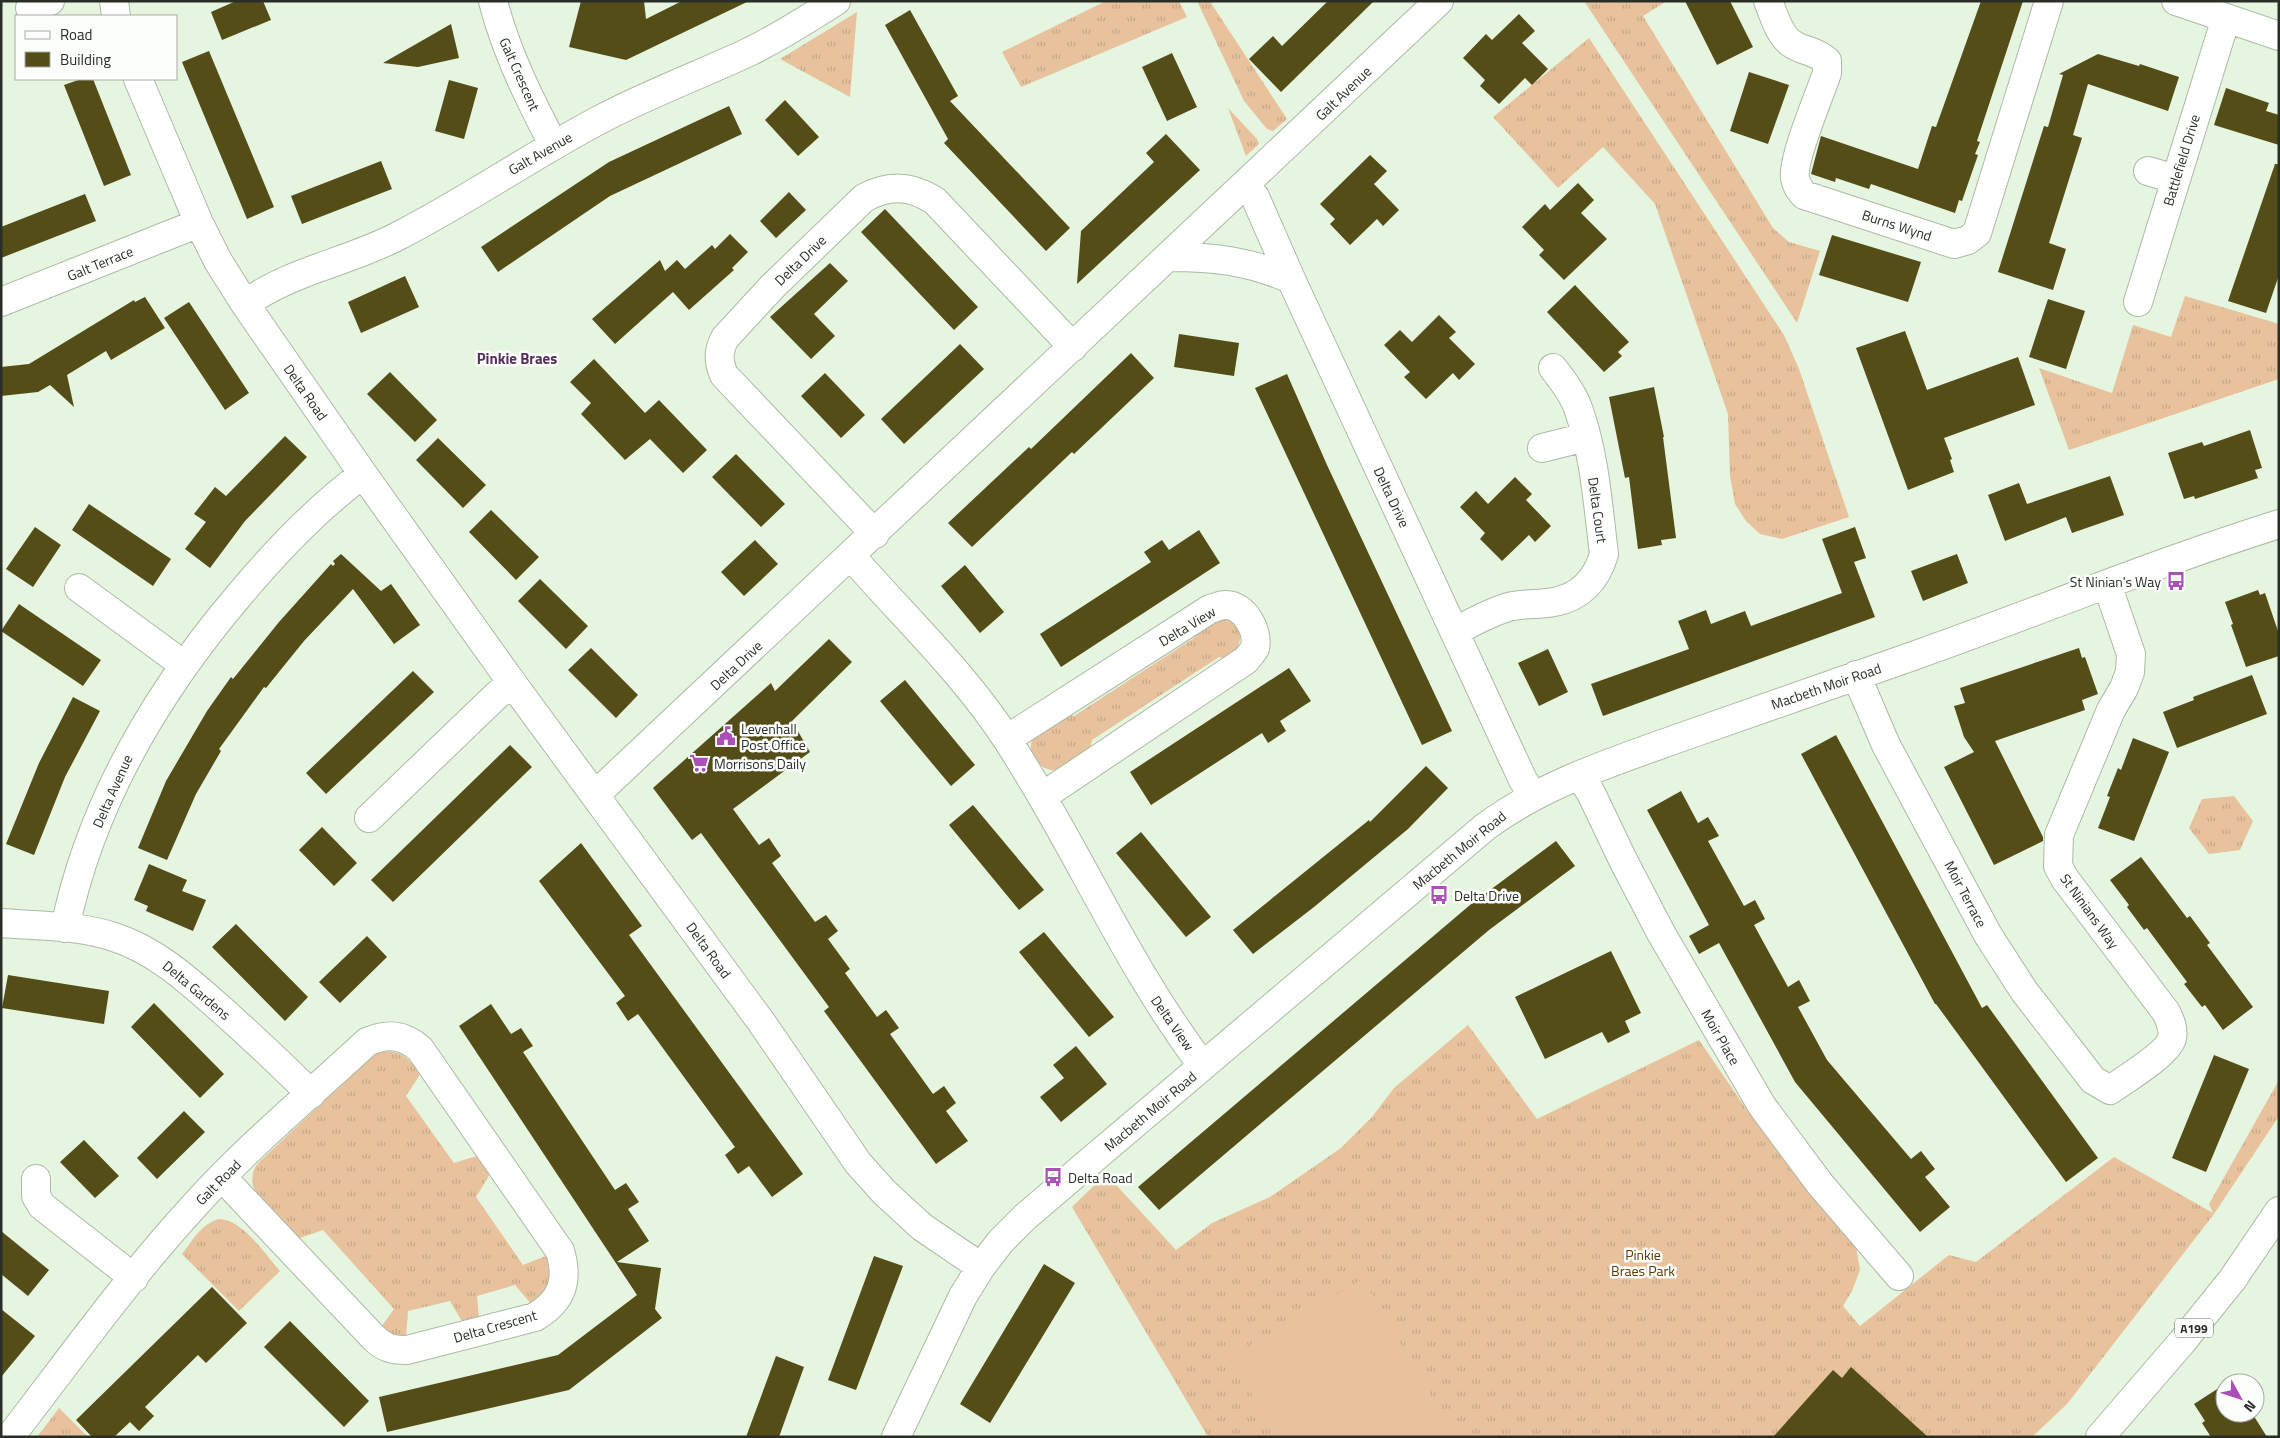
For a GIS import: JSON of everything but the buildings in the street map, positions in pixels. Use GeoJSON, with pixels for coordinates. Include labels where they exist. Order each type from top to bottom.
{"type":"FeatureCollection","features":[{"type":"Feature","properties":{"kind":"street"},"geometry":{"type":"LineString","coordinates":[[114,1],[116,15]]}},
{"type":"Feature","properties":{"kind":"street","name":"Galt Crescent"},"geometry":{"type":"LineString","coordinates":[[493,1],[499,27],[523,84],[553,144]]}},
{"type":"Feature","properties":{"kind":"street","name":"Galt Avenue"},"geometry":{"type":"LineString","coordinates":[[245,304],[277,285],[398,237],[452,207],[553,144],[606,116],[752,50],[789,31],[836,1]]}},
{"type":"Feature","properties":{"kind":"street","name":"Galt Avenue"},"geometry":{"type":"LineString","coordinates":[[1245,184],[1439,1]]}},
{"type":"Feature","properties":{"kind":"street","name":"Burns Wynd"},"geometry":{"type":"LineString","coordinates":[[1768,1],[1784,37],[1792,44],[1818,53],[1827,61],[1827,73],[1797,158],[1794,176],[1797,188],[1804,195],[1954,244],[1968,240],[1977,233],[2049,1]]}},
{"type":"Feature","properties":{"kind":"street"},"geometry":{"type":"LineString","coordinates":[[2186,3],[2279,36]]}},
{"type":"Feature","properties":{"kind":"street","name":"Battlefield Drive"},"geometry":{"type":"LineString","coordinates":[[2138,302],[2226,18]]}},
{"type":"Feature","properties":{"kind":"street","name":"Delta Road"},"geometry":{"type":"LineString","coordinates":[[138,80],[199,223],[218,261],[245,304],[363,474],[513,684],[762,1023],[858,1163],[884,1192],[922,1227],[980,1267]]}},
{"type":"Feature","properties":{"kind":"street"},"geometry":{"type":"LineString","coordinates":[[2148,171],[2175,180]]}},
{"type":"Feature","properties":{"kind":"street","name":"Delta Drive"},"geometry":{"type":"LineString","coordinates":[[595,795],[875,534],[1245,184],[1255,197],[1291,279],[1523,780],[1533,795]]}},
{"type":"Feature","properties":{"kind":"street","name":"Delta Drive"},"geometry":{"type":"LineString","coordinates":[[875,534],[724,374],[719,358],[724,338],[772,287],[864,198],[875,192],[898,187],[924,193],[935,201],[1073,347]]}},
{"type":"Feature","properties":{"kind":"street","name":"Galt Terrace"},"geometry":{"type":"LineString","coordinates":[[1,302],[199,223]]}},
{"type":"Feature","properties":{"kind":"street"},"geometry":{"type":"LineString","coordinates":[[1169,257],[1212,257],[1248,264],[1291,279]]}},
{"type":"Feature","properties":{"kind":"street","name":"Delta Court"},"geometry":{"type":"LineString","coordinates":[[1455,632],[1486,615],[1509,607],[1533,603],[1553,603],[1570,598],[1588,584],[1599,572],[1604,554],[1586,437],[1579,409],[1567,387],[1553,368]]}},
{"type":"Feature","properties":{"kind":"street"},"geometry":{"type":"LineString","coordinates":[[1542,448],[1586,437]]}},
{"type":"Feature","properties":{"kind":"street","name":"Delta Avenue"},"geometry":{"type":"LineString","coordinates":[[65,928],[81,864],[114,786],[135,742],[184,665],[220,617],[270,560],[302,526],[363,474]]}},
{"type":"Feature","properties":{"kind":"street","name":"Macbeth Moir Road"},"geometry":{"type":"LineString","coordinates":[[899,1436],[963,1296],[980,1267],[1001,1241],[1025,1217],[1485,826],[1508,809],[1533,795],[1579,775],[2107,584],[2279,524]]}},
{"type":"Feature","properties":{"kind":"street","name":"Delta View"},"geometry":{"type":"LineString","coordinates":[[851,556],[970,688],[1007,740],[1043,796],[1144,981],[1176,1030],[1203,1066]]}},
{"type":"Feature","properties":{"kind":"street","name":"St Ninians Way"},"geometry":{"type":"LineString","coordinates":[[2107,584],[2131,654],[2130,672],[2124,688],[2111,710],[2060,835],[2058,866],[2065,879],[2166,1012],[2172,1025],[2172,1039],[2164,1050],[2110,1090]]}},
{"type":"Feature","properties":{"kind":"street"},"geometry":{"type":"LineString","coordinates":[[79,588],[184,665]]}},
{"type":"Feature","properties":{"kind":"street","name":"Delta View"},"geometry":{"type":"LineString","coordinates":[[1007,740],[1210,609],[1226,604],[1239,610],[1252,623],[1256,637],[1254,650],[1246,660],[1043,796]]}},
{"type":"Feature","properties":{"kind":"street","name":"Moir Terrace"},"geometry":{"type":"LineString","coordinates":[[1856,675],[1886,745],[1988,935],[2024,991],[2092,1080],[2110,1090]]}},
{"type":"Feature","properties":{"kind":"street"},"geometry":{"type":"LineString","coordinates":[[369,818],[498,694],[513,684]]}},
{"type":"Feature","properties":{"kind":"street","name":"Moir Place"},"geometry":{"type":"LineString","coordinates":[[1579,775],[1591,793],[1661,933],[1762,1106],[1820,1184],[1899,1276]]}},
{"type":"Feature","properties":{"kind":"street","name":"Delta Gardens"},"geometry":{"type":"LineString","coordinates":[[1,923],[65,928],[113,936],[144,950],[176,969],[238,1024],[311,1094]]}},
{"type":"Feature","properties":{"kind":"street","name":"Delta Crescent"},"geometry":{"type":"LineString","coordinates":[[222,1177],[382,1346],[394,1350],[407,1350],[535,1317],[548,1309],[561,1289],[564,1277],[564,1265],[560,1251],[420,1049],[404,1038],[391,1035],[379,1037],[367,1042],[311,1094]]}},
{"type":"Feature","properties":{"kind":"street","name":"Galt Road"},"geometry":{"type":"LineString","coordinates":[[10,1437],[134,1278],[194,1206],[222,1177],[311,1094]]}},
{"type":"Feature","properties":{"kind":"street"},"geometry":{"type":"LineString","coordinates":[[36,1179],[36,1196],[42,1206],[134,1278]]}},
{"type":"Feature","properties":{"kind":"street","name":"A199"},"geometry":{"type":"LineString","coordinates":[[2100,1437],[2182,1342],[2232,1280],[2279,1212]]}},
{"type":"Feature","properties":{"kind":"green space"},"geometry":{"type":"Polygon","coordinates":[[[1106,1],[1179,1],[1187,17],[1021,87],[1002,52],[1106,1]]]}},
{"type":"Feature","properties":{"kind":"green space"},"geometry":{"type":"Polygon","coordinates":[[[1197,1],[1214,1],[1211,3],[1287,119],[1273,131],[1267,129],[1244,101],[1197,1]]]}},
{"type":"Feature","properties":{"kind":"green space"},"geometry":{"type":"Polygon","coordinates":[[[1584,1],[1667,1],[1643,16],[1773,228],[1789,242],[1820,251],[1797,323],[1584,1]]]}},
{"type":"Feature","properties":{"kind":"green space"},"geometry":{"type":"Polygon","coordinates":[[[857,12],[850,97],[780,59],[857,12]]]}},
{"type":"Feature","properties":{"kind":"green space"},"geometry":{"type":"Polygon","coordinates":[[[1589,38],[1784,335],[1799,369],[1849,517],[1782,539],[1760,534],[1746,521],[1735,504],[1730,476],[1728,414],[1655,204],[1603,147],[1558,188],[1493,117],[1589,38]]]}},
{"type":"Feature","properties":{"kind":"green space"},"geometry":{"type":"Polygon","coordinates":[[[1228,108],[1257,139],[1259,144],[1246,156],[1228,108]]]}},
{"type":"Feature","properties":{"kind":"green space"},"geometry":{"type":"Polygon","coordinates":[[[2185,296],[2279,324],[2279,379],[2069,450],[2039,368],[2112,393],[2133,325],[2171,337],[2185,296]]]}},
{"type":"Feature","properties":{"kind":"green space"},"geometry":{"type":"Polygon","coordinates":[[[1221,617],[1235,625],[1239,630],[1240,641],[1230,660],[1219,657],[1092,740],[1089,752],[1067,768],[1052,770],[1040,765],[1035,760],[1031,747],[1032,740],[1041,728],[1063,713],[1074,716],[1194,638],[1203,620],[1221,617]]]}},
{"type":"Feature","properties":{"kind":"green space"},"geometry":{"type":"Polygon","coordinates":[[[2234,796],[2253,821],[2240,850],[2209,854],[2189,828],[2202,799],[2234,796]]]}},
{"type":"Feature","properties":{"kind":"green space","name":"Pinkie Braes Park"},"geometry":{"type":"Polygon","coordinates":[[[1468,1025],[1537,1119],[1699,1040],[1749,1113],[1856,1246],[1860,1270],[1852,1291],[1843,1306],[1860,1326],[1949,1255],[1976,1262],[2114,1157],[2213,1213],[2209,1204],[2279,1080],[2279,1116],[2214,1214],[2067,1404],[2032,1437],[1208,1437],[1072,1207],[1106,1174],[1176,1250],[1212,1223],[1270,1197],[1341,1148],[1372,1117],[1394,1088],[1468,1025]]]}},
{"type":"Feature","properties":{"kind":"green space"},"geometry":{"type":"Polygon","coordinates":[[[383,1051],[400,1054],[421,1073],[406,1096],[454,1163],[477,1156],[490,1174],[476,1197],[523,1265],[546,1256],[550,1271],[549,1283],[532,1305],[515,1285],[477,1296],[479,1318],[463,1323],[450,1301],[408,1311],[406,1337],[399,1338],[379,1330],[394,1309],[323,1230],[297,1239],[258,1197],[252,1180],[257,1164],[373,1055],[383,1051]]]}},
{"type":"Feature","properties":{"kind":"green space"},"geometry":{"type":"Polygon","coordinates":[[[219,1219],[228,1221],[244,1231],[280,1271],[239,1311],[182,1254],[202,1229],[219,1219]]]}},
{"type":"Feature","properties":{"kind":"green space"},"geometry":{"type":"Polygon","coordinates":[[[1363,1279],[1455,1437],[1276,1437],[1230,1357],[1363,1279]]]}},
{"type":"Feature","properties":{"kind":"green space"},"geometry":{"type":"Polygon","coordinates":[[[59,1408],[88,1437],[37,1437],[59,1408]]]}},
{"type":"Feature","properties":{"kind":"place","name":"St Ninian's Way"},"geometry":{"type":"Point","coordinates":[2176,581]}},
{"type":"Feature","properties":{"kind":"place","name":"Levenhall Post Office"},"geometry":{"type":"Point","coordinates":[726,736]}},
{"type":"Feature","properties":{"kind":"place","name":"Morrisons Daily"},"geometry":{"type":"Point","coordinates":[699,763]}},
{"type":"Feature","properties":{"kind":"place","name":"Delta Drive"},"geometry":{"type":"Point","coordinates":[1439,895]}},
{"type":"Feature","properties":{"kind":"place","name":"Delta Road"},"geometry":{"type":"Point","coordinates":[1053,1177]}},
{"type":"Feature","properties":{"kind":"district","name":"Pinkie Braes"},"geometry":{"type":"Point","coordinates":[517,358]}}]}
